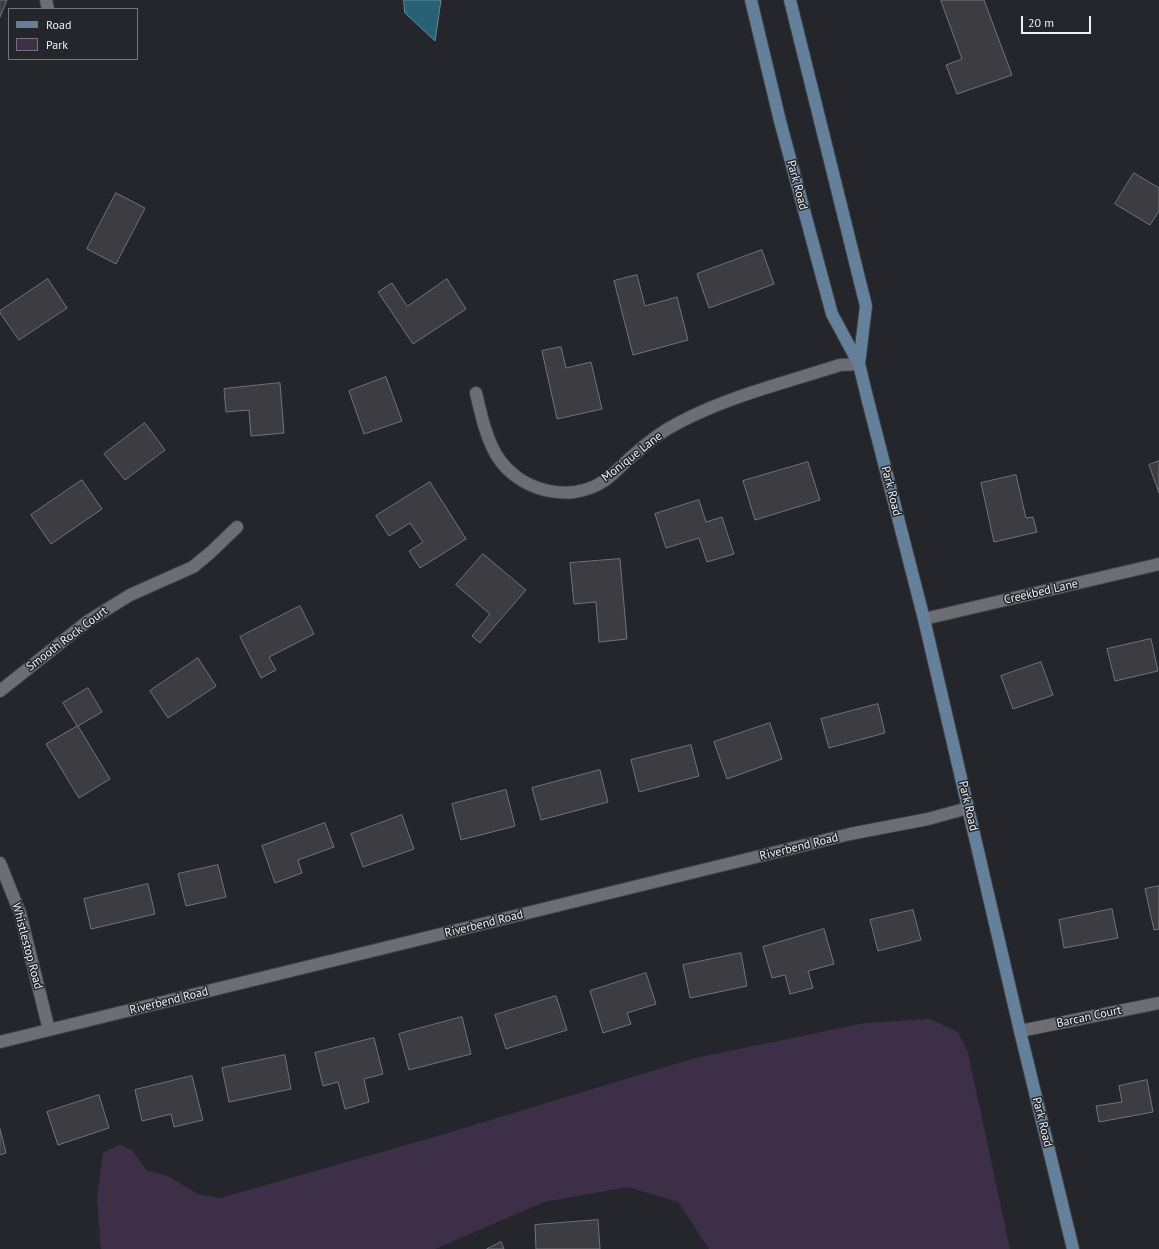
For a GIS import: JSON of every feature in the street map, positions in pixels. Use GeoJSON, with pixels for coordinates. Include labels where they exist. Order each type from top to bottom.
{"type":"FeatureCollection","features":[{"type":"Feature","properties":{"kind":"main road","name":"Park Road"},"geometry":{"type":"LineString","coordinates":[[751,0],[780,121],[832,314],[859,364],[924,619],[1020,1031],[1073,1249]]}},
{"type":"Feature","properties":{"kind":"main road","name":"Park Road"},"geometry":{"type":"LineString","coordinates":[[790,0],[866,306],[859,364]]}},
{"type":"Feature","properties":{"kind":"street","name":"Monique Lane"},"geometry":{"type":"LineString","coordinates":[[476,393],[484,424],[496,455],[502,463],[519,479],[540,489],[562,493],[584,490],[604,481],[641,448],[672,426],[689,417],[734,400],[840,365],[859,364]]}},
{"type":"Feature","properties":{"kind":"street","name":"Smooth Rock Court"},"geometry":{"type":"LineString","coordinates":[[0,691],[88,621],[130,595],[193,567],[237,527]]}},
{"type":"Feature","properties":{"kind":"street","name":"Creekbed Lane"},"geometry":{"type":"LineString","coordinates":[[924,619],[1159,564]]}},
{"type":"Feature","properties":{"kind":"street","name":"Riverbend Road"},"geometry":{"type":"LineString","coordinates":[[0,1042],[850,834],[928,820],[968,808]]}},
{"type":"Feature","properties":{"kind":"street","name":"Whistlestop Road"},"geometry":{"type":"LineString","coordinates":[[0,863],[20,913],[49,1030]]}},
{"type":"Feature","properties":{"kind":"street","name":"Barcan Court"},"geometry":{"type":"LineString","coordinates":[[1020,1031],[1159,1003]]}},
{"type":"Feature","properties":{"kind":"green space"},"geometry":{"type":"Polygon","coordinates":[[[930,1019],[958,1032],[968,1053],[1010,1249],[709,1249],[678,1202],[628,1187],[544,1202],[435,1249],[101,1249],[97,1197],[103,1153],[120,1144],[133,1151],[147,1171],[168,1176],[197,1194],[220,1198],[431,1138],[695,1058],[865,1023],[930,1019]]]}},
{"type":"Feature","properties":{"kind":"water"},"geometry":{"type":"Polygon","coordinates":[[[404,0],[441,0],[435,41],[405,13],[404,0]]]}},
{"type":"Feature","properties":{"kind":"building"},"geometry":{"type":"Polygon","coordinates":[[[0,0],[7,0],[0,17],[0,0]]]}},
{"type":"Feature","properties":{"kind":"building"},"geometry":{"type":"Polygon","coordinates":[[[984,0],[1012,75],[957,94],[946,65],[962,59],[941,1],[984,0]]]}},
{"type":"Feature","properties":{"kind":"building"},"geometry":{"type":"Polygon","coordinates":[[[1134,173],[1159,188],[1159,211],[1150,225],[1115,204],[1134,173]]]}},
{"type":"Feature","properties":{"kind":"building"},"geometry":{"type":"Polygon","coordinates":[[[116,193],[145,208],[116,264],[87,249],[116,193]]]}},
{"type":"Feature","properties":{"kind":"building"},"geometry":{"type":"Polygon","coordinates":[[[762,250],[774,284],[709,308],[697,274],[762,250]]]}},
{"type":"Feature","properties":{"kind":"building"},"geometry":{"type":"Polygon","coordinates":[[[637,275],[645,306],[677,297],[688,340],[633,355],[614,281],[637,275]]]}},
{"type":"Feature","properties":{"kind":"building"},"geometry":{"type":"Polygon","coordinates":[[[48,279],[67,308],[19,340],[0,311],[48,279]]]}},
{"type":"Feature","properties":{"kind":"building"},"geometry":{"type":"Polygon","coordinates":[[[447,279],[466,309],[413,344],[378,292],[392,283],[407,306],[447,279]]]}},
{"type":"Feature","properties":{"kind":"building"},"geometry":{"type":"Polygon","coordinates":[[[561,347],[566,368],[591,362],[602,409],[557,419],[542,351],[561,347]]]}},
{"type":"Feature","properties":{"kind":"building"},"geometry":{"type":"Polygon","coordinates":[[[386,377],[402,421],[364,434],[349,391],[386,377]]]}},
{"type":"Feature","properties":{"kind":"building"},"geometry":{"type":"Polygon","coordinates":[[[280,383],[284,433],[251,436],[249,410],[226,412],[224,389],[280,383]]]}},
{"type":"Feature","properties":{"kind":"building"},"geometry":{"type":"Polygon","coordinates":[[[145,423],[165,450],[125,480],[104,454],[145,423]]]}},
{"type":"Feature","properties":{"kind":"building"},"geometry":{"type":"Polygon","coordinates":[[[1159,461],[1159,493],[1149,465],[1159,461]]]}},
{"type":"Feature","properties":{"kind":"building"},"geometry":{"type":"Polygon","coordinates":[[[808,462],[820,500],[755,520],[743,481],[808,462]]]}},
{"type":"Feature","properties":{"kind":"building"},"geometry":{"type":"Polygon","coordinates":[[[1016,475],[1026,518],[1033,517],[1037,532],[994,542],[981,483],[1016,475]]]}},
{"type":"Feature","properties":{"kind":"building"},"geometry":{"type":"Polygon","coordinates":[[[82,480],[102,509],[51,544],[31,515],[82,480]]]}},
{"type":"Feature","properties":{"kind":"building"},"geometry":{"type":"Polygon","coordinates":[[[430,482],[466,539],[420,568],[409,551],[423,542],[410,523],[389,536],[376,516],[430,482]]]}},
{"type":"Feature","properties":{"kind":"building"},"geometry":{"type":"Polygon","coordinates":[[[699,500],[706,522],[722,517],[734,554],[707,562],[699,538],[666,548],[655,514],[699,500]]]}},
{"type":"Feature","properties":{"kind":"building"},"geometry":{"type":"Polygon","coordinates":[[[483,554],[526,590],[480,643],[472,636],[490,614],[456,585],[483,554]]]}},
{"type":"Feature","properties":{"kind":"building"},"geometry":{"type":"Polygon","coordinates":[[[620,559],[627,639],[599,642],[596,602],[574,604],[570,563],[620,559]]]}},
{"type":"Feature","properties":{"kind":"building"},"geometry":{"type":"Polygon","coordinates":[[[300,606],[314,634],[269,657],[276,670],[261,678],[240,637],[300,606]]]}},
{"type":"Feature","properties":{"kind":"building"},"geometry":{"type":"Polygon","coordinates":[[[1151,639],[1158,671],[1115,681],[1107,649],[1151,639]]]}},
{"type":"Feature","properties":{"kind":"building"},"geometry":{"type":"Polygon","coordinates":[[[198,658],[216,686],[168,718],[150,691],[198,658]]]}},
{"type":"Feature","properties":{"kind":"building"},"geometry":{"type":"Polygon","coordinates":[[[1041,662],[1053,695],[1013,709],[1001,676],[1041,662]]]}},
{"type":"Feature","properties":{"kind":"building"},"geometry":{"type":"Polygon","coordinates":[[[88,688],[102,712],[78,726],[110,779],[79,798],[46,744],[77,726],[63,703],[88,688]]]}},
{"type":"Feature","properties":{"kind":"building"},"geometry":{"type":"Polygon","coordinates":[[[878,704],[885,733],[829,748],[821,719],[878,704]]]}},
{"type":"Feature","properties":{"kind":"building"},"geometry":{"type":"Polygon","coordinates":[[[770,723],[782,759],[727,779],[714,742],[770,723]]]}},
{"type":"Feature","properties":{"kind":"building"},"geometry":{"type":"Polygon","coordinates":[[[691,745],[699,776],[639,792],[631,760],[691,745]]]}},
{"type":"Feature","properties":{"kind":"building"},"geometry":{"type":"Polygon","coordinates":[[[600,770],[608,802],[541,820],[532,788],[600,770]]]}},
{"type":"Feature","properties":{"kind":"building"},"geometry":{"type":"Polygon","coordinates":[[[506,790],[515,826],[461,840],[452,804],[506,790]]]}},
{"type":"Feature","properties":{"kind":"building"},"geometry":{"type":"Polygon","coordinates":[[[402,815],[414,849],[363,867],[351,834],[402,815]]]}},
{"type":"Feature","properties":{"kind":"building"},"geometry":{"type":"Polygon","coordinates":[[[325,823],[334,847],[298,860],[302,873],[275,883],[262,846],[325,823]]]}},
{"type":"Feature","properties":{"kind":"building"},"geometry":{"type":"Polygon","coordinates":[[[218,865],[226,897],[186,906],[178,874],[218,865]]]}},
{"type":"Feature","properties":{"kind":"building"},"geometry":{"type":"Polygon","coordinates":[[[148,884],[155,914],[91,929],[84,899],[148,884]]]}},
{"type":"Feature","properties":{"kind":"building"},"geometry":{"type":"Polygon","coordinates":[[[1159,886],[1159,929],[1154,930],[1145,889],[1159,886]]]}},
{"type":"Feature","properties":{"kind":"building"},"geometry":{"type":"Polygon","coordinates":[[[1112,909],[1118,938],[1064,948],[1059,920],[1112,909]]]}},
{"type":"Feature","properties":{"kind":"building"},"geometry":{"type":"Polygon","coordinates":[[[913,910],[921,940],[878,951],[870,920],[913,910]]]}},
{"type":"Feature","properties":{"kind":"building"},"geometry":{"type":"Polygon","coordinates":[[[824,929],[834,964],[808,971],[813,988],[790,994],[785,975],[772,978],[763,947],[824,929]]]}},
{"type":"Feature","properties":{"kind":"building"},"geometry":{"type":"Polygon","coordinates":[[[741,953],[747,986],[690,998],[683,965],[741,953]]]}},
{"type":"Feature","properties":{"kind":"building"},"geometry":{"type":"Polygon","coordinates":[[[646,973],[656,1004],[627,1013],[631,1024],[603,1033],[590,991],[646,973]]]}},
{"type":"Feature","properties":{"kind":"building"},"geometry":{"type":"Polygon","coordinates":[[[556,996],[567,1030],[506,1049],[495,1015],[556,996]]]}},
{"type":"Feature","properties":{"kind":"building"},"geometry":{"type":"Polygon","coordinates":[[[462,1017],[471,1054],[409,1070],[399,1034],[462,1017]]]}},
{"type":"Feature","properties":{"kind":"building"},"geometry":{"type":"Polygon","coordinates":[[[374,1038],[383,1074],[364,1079],[369,1102],[345,1109],[338,1082],[323,1086],[315,1053],[374,1038]]]}},
{"type":"Feature","properties":{"kind":"building"},"geometry":{"type":"Polygon","coordinates":[[[285,1055],[291,1089],[229,1102],[222,1068],[285,1055]]]}},
{"type":"Feature","properties":{"kind":"building"},"geometry":{"type":"Polygon","coordinates":[[[192,1076],[203,1120],[174,1127],[171,1114],[142,1121],[135,1090],[192,1076]]]}},
{"type":"Feature","properties":{"kind":"building"},"geometry":{"type":"Polygon","coordinates":[[[1147,1080],[1153,1112],[1099,1122],[1096,1106],[1122,1102],[1119,1086],[1147,1080]]]}},
{"type":"Feature","properties":{"kind":"building"},"geometry":{"type":"Polygon","coordinates":[[[99,1095],[109,1128],[58,1145],[47,1112],[99,1095]]]}},
{"type":"Feature","properties":{"kind":"building"},"geometry":{"type":"Polygon","coordinates":[[[0,1129],[6,1153],[0,1155],[0,1129]]]}},
{"type":"Feature","properties":{"kind":"building"},"geometry":{"type":"Polygon","coordinates":[[[598,1220],[600,1249],[536,1249],[535,1225],[598,1220]]]}},
{"type":"Feature","properties":{"kind":"building"},"geometry":{"type":"Polygon","coordinates":[[[501,1242],[504,1249],[487,1249],[501,1242]]]}}]}
